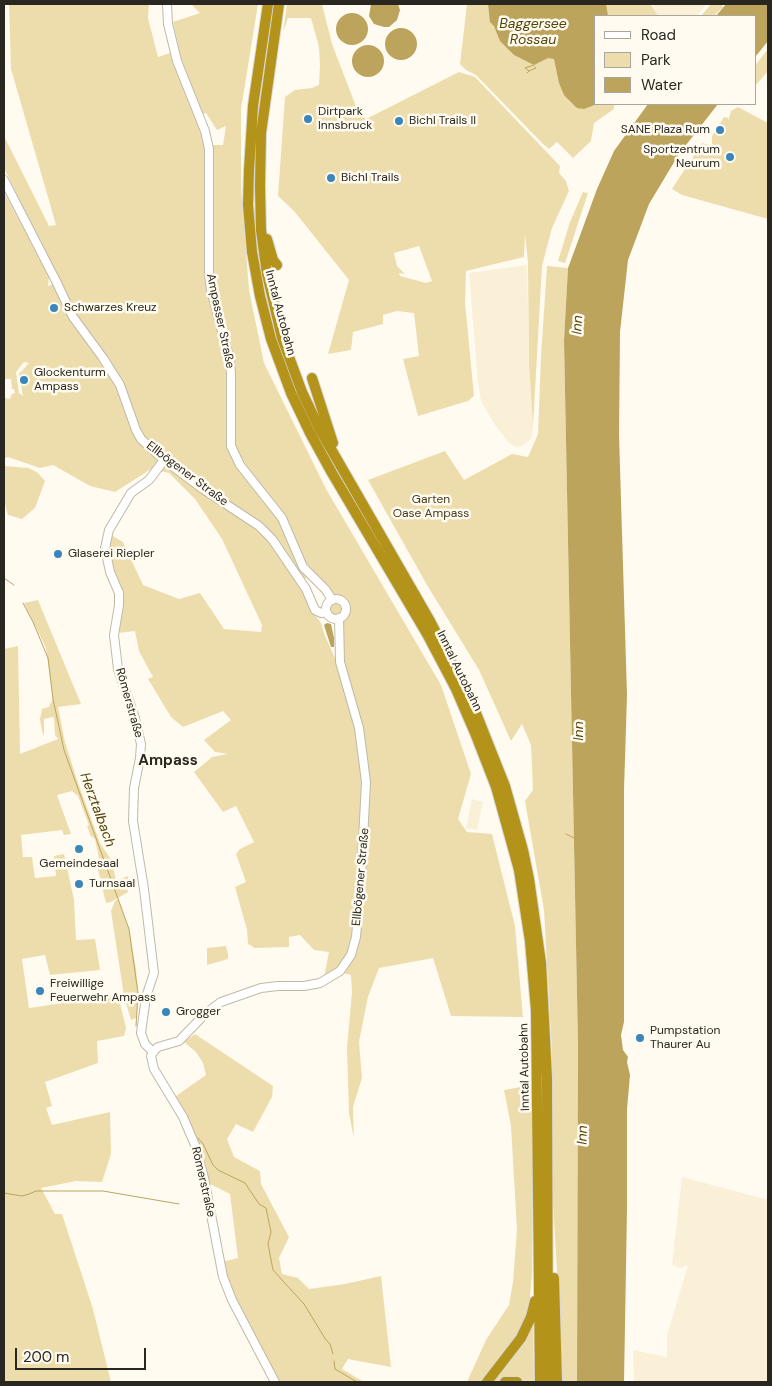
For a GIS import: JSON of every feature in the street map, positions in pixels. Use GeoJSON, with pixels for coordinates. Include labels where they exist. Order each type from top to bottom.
{"type":"FeatureCollection","features":[{"type":"Feature","properties":{"kind":"highway","name":"Inntal Autobahn"},"geometry":{"type":"LineString","coordinates":[[268,4],[253,106],[248,170],[248,205],[252,252],[260,296],[271,339],[291,392],[310,433],[427,634],[460,696],[495,771]]}},
{"type":"Feature","properties":{"kind":"highway","name":"Inntal Autobahn"},"geometry":{"type":"LineString","coordinates":[[279,4],[261,133],[260,186],[261,219],[267,274],[283,341],[302,392],[320,430],[448,655],[478,717],[525,860],[538,940],[547,1078],[548,1382]]}},
{"type":"Feature","properties":{"kind":"highway"},"geometry":{"type":"LineString","coordinates":[[261,219],[273,260],[277,265]]}},
{"type":"Feature","properties":{"kind":"highway"},"geometry":{"type":"LineString","coordinates":[[312,378],[334,447],[341,460],[342,470]]}},
{"type":"Feature","properties":{"kind":"highway","name":"Inntal Autobahn"},"geometry":{"type":"LineString","coordinates":[[500,787],[519,870],[533,967],[537,1051],[540,1382]]}},
{"type":"Feature","properties":{"kind":"highway"},"geometry":{"type":"LineString","coordinates":[[547,1220],[552,1250],[557,1379]]}},
{"type":"Feature","properties":{"kind":"highway"},"geometry":{"type":"LineString","coordinates":[[487,1382],[526,1329],[539,1285]]}},
{"type":"Feature","properties":{"kind":"highway"},"geometry":{"type":"LineString","coordinates":[[505,1382],[517,1382]]}},
{"type":"Feature","properties":{"kind":"main road","name":"Ampasser Straße"},"geometry":{"type":"LineString","coordinates":[[167,4],[168,24],[177,61],[205,131],[209,149],[209,275],[211,290],[230,357],[231,446],[240,465],[282,518],[303,567],[326,590],[332,600]]}},
{"type":"Feature","properties":{"kind":"main road","name":"Ellbögener Straße"},"geometry":{"type":"LineString","coordinates":[[4,180],[73,317],[104,358],[120,385],[138,434],[146,445],[203,489],[259,526],[272,539],[306,589],[315,610],[320,613],[326,612]]}},
{"type":"Feature","properties":{"kind":"main road","name":"Römerstraße"},"geometry":{"type":"LineString","coordinates":[[164,460],[149,480],[131,493],[109,530],[105,548],[110,572],[118,593],[119,605],[114,635],[118,669],[135,718],[141,744],[134,788],[133,821],[145,896],[154,973],[146,997],[141,1033],[146,1044],[153,1052],[151,1059],[154,1069],[182,1117],[195,1145],[204,1178],[220,1263],[232,1300],[275,1382]]}},
{"type":"Feature","properties":{"kind":"main road"},"geometry":{"type":"LineString","coordinates":[[332,600],[341,600],[345,606],[345,612],[339,618],[332,618],[326,612],[326,605],[332,600]]}},
{"type":"Feature","properties":{"kind":"main road","name":"Ellbögener Straße"},"geometry":{"type":"LineString","coordinates":[[153,1052],[158,1047],[179,1041],[204,1014],[214,1007],[251,991],[271,986],[308,986],[327,980],[340,971],[352,950],[356,937],[361,878],[366,782],[359,728],[340,662],[339,618]]}},
{"type":"Feature","properties":{"kind":"shaded area"},"geometry":{"type":"Polygon","coordinates":[[[650,4],[706,4],[698,15],[657,15],[650,4]]]}},
{"type":"Feature","properties":{"kind":"shaded area"},"geometry":{"type":"Polygon","coordinates":[[[527,265],[529,365],[533,426],[532,436],[529,441],[522,446],[516,447],[509,443],[495,425],[481,401],[469,273],[527,265]]]}},
{"type":"Feature","properties":{"kind":"shaded area"},"geometry":{"type":"Polygon","coordinates":[[[472,799],[483,802],[477,830],[466,828],[472,799]]]}},
{"type":"Feature","properties":{"kind":"shaded area"},"geometry":{"type":"Polygon","coordinates":[[[682,1177],[768,1200],[768,1382],[634,1382],[633,1350],[667,1357],[667,1335],[688,1265],[680,1268],[672,1265],[682,1177]]]}},
{"type":"Feature","properties":{"kind":"green space"},"geometry":{"type":"Polygon","coordinates":[[[9,4],[149,4],[148,18],[158,57],[173,52],[206,145],[223,145],[226,126],[217,130],[206,113],[203,114],[181,58],[173,22],[200,13],[191,4],[258,4],[241,109],[241,188],[249,290],[264,363],[326,489],[441,685],[471,774],[458,819],[467,832],[492,834],[515,926],[523,1017],[451,1016],[433,958],[379,968],[368,997],[359,1042],[362,1078],[353,1107],[354,1138],[349,1114],[347,1048],[352,992],[351,975],[343,973],[358,945],[364,878],[366,817],[359,728],[336,619],[330,617],[326,610],[329,601],[337,599],[320,579],[303,578],[312,611],[321,623],[335,658],[355,726],[363,781],[362,816],[351,939],[347,953],[339,966],[324,977],[329,952],[314,950],[300,935],[289,937],[289,947],[255,948],[248,944],[247,930],[235,887],[246,882],[236,854],[240,849],[254,842],[236,806],[223,812],[194,772],[212,757],[228,754],[215,752],[204,740],[231,720],[223,711],[183,727],[171,717],[148,679],[153,677],[139,651],[135,631],[118,633],[122,599],[107,546],[111,535],[123,542],[143,585],[179,599],[200,593],[224,629],[261,632],[262,625],[222,539],[195,499],[169,473],[151,469],[115,492],[90,486],[53,465],[40,468],[8,457],[4,458],[4,379],[4,192],[49,277],[48,286],[59,282],[4,168],[4,136],[49,226],[56,225],[11,69],[9,4]],[[24,362],[16,372],[19,393],[23,396],[19,374],[29,363],[24,362]],[[4,379],[5,398],[10,399],[12,394],[15,393],[14,389],[12,389],[11,379],[4,379]]]}},
{"type":"Feature","properties":{"kind":"green space"},"geometry":{"type":"Polygon","coordinates":[[[287,4],[322,4],[332,44],[359,114],[366,119],[459,72],[475,77],[560,166],[559,173],[566,181],[569,191],[552,228],[542,266],[533,426],[529,365],[528,263],[525,234],[524,257],[466,271],[465,302],[474,396],[468,401],[418,416],[403,359],[419,356],[414,313],[397,311],[383,315],[383,324],[353,332],[351,350],[328,354],[349,280],[294,211],[278,196],[285,97],[295,90],[312,88],[319,85],[319,47],[311,18],[288,18],[283,32],[287,4]],[[419,246],[394,253],[397,266],[405,274],[399,273],[400,276],[426,283],[432,281],[419,246]]]}},
{"type":"Feature","properties":{"kind":"green space"},"geometry":{"type":"Polygon","coordinates":[[[467,4],[650,4],[657,15],[594,15],[594,105],[614,105],[614,109],[594,123],[591,141],[573,158],[557,142],[549,149],[476,75],[466,70],[460,64],[467,4]]]}},
{"type":"Feature","properties":{"kind":"green space"},"geometry":{"type":"Polygon","coordinates":[[[711,4],[721,4],[723,7],[715,15],[702,15],[711,4]]]}},
{"type":"Feature","properties":{"kind":"green space"},"geometry":{"type":"Polygon","coordinates":[[[768,49],[768,71],[757,84],[757,63],[768,49]]]}},
{"type":"Feature","properties":{"kind":"green space","name":"Sportzentrum Neurum"},"geometry":{"type":"Polygon","coordinates":[[[738,107],[768,123],[768,219],[682,195],[672,189],[702,143],[718,147],[712,145],[712,136],[724,117],[728,118],[728,121],[731,111],[738,107]]]}},
{"type":"Feature","properties":{"kind":"green space"},"geometry":{"type":"Polygon","coordinates":[[[583,192],[588,193],[565,263],[558,261],[570,222],[583,192]]]}},
{"type":"Feature","properties":{"kind":"green space","name":"Garten Oase Ampass"},"geometry":{"type":"Polygon","coordinates":[[[547,266],[568,268],[564,340],[578,1045],[577,1382],[559,1382],[559,1308],[553,1201],[552,1054],[544,910],[525,801],[533,790],[531,745],[522,724],[511,741],[479,670],[427,585],[368,480],[445,451],[464,480],[512,454],[528,457],[538,434],[547,266]]]}},
{"type":"Feature","properties":{"kind":"green space"},"geometry":{"type":"Polygon","coordinates":[[[4,466],[29,468],[38,473],[45,481],[35,508],[22,519],[8,515],[4,500],[4,466]]]}},
{"type":"Feature","properties":{"kind":"green space"},"geometry":{"type":"Polygon","coordinates":[[[38,600],[81,704],[58,707],[65,742],[77,780],[100,843],[112,861],[116,881],[128,876],[130,888],[127,889],[128,892],[106,903],[96,861],[99,858],[95,839],[91,836],[87,826],[89,825],[78,796],[72,791],[57,795],[71,834],[64,835],[62,830],[21,835],[23,857],[32,857],[35,878],[56,876],[54,856],[64,854],[74,900],[76,940],[95,939],[100,970],[50,975],[45,955],[22,959],[29,1008],[118,995],[126,1028],[124,1036],[97,1041],[98,1063],[45,1082],[52,1106],[46,1108],[52,1125],[110,1112],[111,1154],[102,1182],[76,1181],[41,1188],[55,1214],[62,1214],[93,1309],[111,1382],[4,1382],[4,649],[18,646],[20,754],[58,739],[55,735],[54,718],[44,719],[44,736],[40,719],[42,709],[49,707],[53,698],[46,648],[24,603],[38,600]]]}},
{"type":"Feature","properties":{"kind":"green space"},"geometry":{"type":"Polygon","coordinates":[[[118,899],[129,929],[136,969],[138,993],[136,1018],[131,1020],[124,996],[111,911],[115,901],[118,899]]]}},
{"type":"Feature","properties":{"kind":"green space"},"geometry":{"type":"Polygon","coordinates":[[[226,946],[228,959],[207,965],[207,948],[226,946]]]}},
{"type":"Feature","properties":{"kind":"green space"},"geometry":{"type":"Polygon","coordinates":[[[195,1034],[273,1086],[272,1097],[253,1132],[236,1124],[227,1139],[234,1157],[260,1171],[261,1184],[289,1237],[279,1258],[282,1274],[298,1278],[309,1289],[381,1276],[391,1367],[348,1359],[342,1369],[364,1382],[278,1382],[237,1303],[222,1262],[238,1258],[230,1194],[208,1183],[208,1175],[193,1132],[176,1096],[206,1075],[203,1063],[196,1052],[184,1042],[195,1034]]]}},
{"type":"Feature","properties":{"kind":"green space"},"geometry":{"type":"Polygon","coordinates":[[[532,1085],[532,1272],[529,1309],[519,1334],[482,1382],[467,1382],[486,1340],[509,1305],[513,1282],[517,1230],[511,1126],[504,1090],[532,1085]]]}},
{"type":"Feature","properties":{"kind":"green space"},"geometry":{"type":"Polygon","coordinates":[[[533,1325],[534,1382],[516,1380],[491,1382],[533,1325]]]}},
{"type":"Feature","properties":{"kind":"water"},"geometry":{"type":"Polygon","coordinates":[[[371,4],[398,4],[400,10],[397,20],[389,27],[374,24],[369,16],[371,4]]]}},
{"type":"Feature","properties":{"kind":"water","name":"Baggersee Rossau"},"geometry":{"type":"Polygon","coordinates":[[[488,4],[606,4],[608,15],[594,15],[594,105],[584,109],[577,108],[564,95],[559,83],[554,59],[548,58],[534,65],[514,55],[500,41],[494,26],[490,22],[488,4]]]}},
{"type":"Feature","properties":{"kind":"water"},"geometry":{"type":"Polygon","coordinates":[[[726,4],[768,4],[768,41],[757,55],[757,15],[717,15],[726,4]]]}},
{"type":"Feature","properties":{"kind":"water"},"geometry":{"type":"Polygon","coordinates":[[[352,13],[363,18],[368,29],[363,40],[352,45],[341,40],[336,29],[341,18],[352,13]]]}},
{"type":"Feature","properties":{"kind":"water"},"geometry":{"type":"Polygon","coordinates":[[[401,28],[412,33],[417,44],[412,55],[401,60],[390,55],[385,44],[390,33],[401,28]]]}},
{"type":"Feature","properties":{"kind":"water"},"geometry":{"type":"Polygon","coordinates":[[[368,45],[379,50],[384,61],[379,72],[368,77],[357,72],[352,61],[357,50],[368,45]]]}},
{"type":"Feature","properties":{"kind":"water","name":"Inn"},"geometry":{"type":"Polygon","coordinates":[[[647,105],[717,105],[679,154],[649,204],[628,260],[620,332],[619,435],[627,695],[624,790],[624,1022],[621,1035],[623,1050],[628,1057],[627,1062],[630,1075],[627,1109],[624,1382],[577,1382],[578,1045],[564,340],[568,268],[597,189],[614,151],[647,105]]]}},
{"type":"Feature","properties":{"kind":"water"},"geometry":{"type":"Polygon","coordinates":[[[327,623],[331,624],[334,647],[331,647],[324,625],[327,623]]]}},
{"type":"Feature","properties":{"kind":"waterway"},"geometry":{"type":"LineString","coordinates":[[527,73],[529,71],[525,68],[534,65]]}},
{"type":"Feature","properties":{"kind":"waterway"},"geometry":{"type":"LineString","coordinates":[[529,71],[535,67]]}},
{"type":"Feature","properties":{"kind":"waterway","name":"Herztalbach"},"geometry":{"type":"LineString","coordinates":[[4,578],[14,585]]}},
{"type":"Feature","properties":{"kind":"waterway","name":"Herztalbach"},"geometry":{"type":"LineString","coordinates":[[23,603],[48,658],[53,699],[64,750],[129,929],[138,993],[136,1026]]}},
{"type":"Feature","properties":{"kind":"waterway"},"geometry":{"type":"LineString","coordinates":[[566,834],[574,838]]}},
{"type":"Feature","properties":{"kind":"waterway","name":"Herztalbach"},"geometry":{"type":"LineString","coordinates":[[198,1138],[213,1165],[218,1170],[245,1183],[259,1204],[266,1208],[271,1232],[268,1244],[273,1270],[304,1304],[330,1344],[333,1354]]}},
{"type":"Feature","properties":{"kind":"waterway"},"geometry":{"type":"LineString","coordinates":[[4,1193],[22,1196],[36,1191],[103,1191],[179,1204]]}},
{"type":"Feature","properties":{"kind":"waterway","name":"Herztalbach"},"geometry":{"type":"LineString","coordinates":[[334,1361],[335,1369],[357,1382]]}},
{"type":"Feature","properties":{"kind":"place","name":"Dirtpark Innsbruck"},"geometry":{"type":"Point","coordinates":[308,119]}},
{"type":"Feature","properties":{"kind":"place","name":"Bichl Trails II"},"geometry":{"type":"Point","coordinates":[399,121]}},
{"type":"Feature","properties":{"kind":"place","name":"SANE Plaza Rum"},"geometry":{"type":"Point","coordinates":[720,130]}},
{"type":"Feature","properties":{"kind":"place","name":"Sportzentrum Neurum"},"geometry":{"type":"Point","coordinates":[730,157]}},
{"type":"Feature","properties":{"kind":"place","name":"Bichl Trails"},"geometry":{"type":"Point","coordinates":[331,178]}},
{"type":"Feature","properties":{"kind":"place","name":"Schwarzes Kreuz"},"geometry":{"type":"Point","coordinates":[54,308]}},
{"type":"Feature","properties":{"kind":"place","name":"Glockenturm Ampass"},"geometry":{"type":"Point","coordinates":[24,380]}},
{"type":"Feature","properties":{"kind":"place","name":"Glaserei Riepler"},"geometry":{"type":"Point","coordinates":[58,554]}},
{"type":"Feature","properties":{"kind":"place","name":"Gemeindesaal"},"geometry":{"type":"Point","coordinates":[79,849]}},
{"type":"Feature","properties":{"kind":"place","name":"Turnsaal"},"geometry":{"type":"Point","coordinates":[79,884]}},
{"type":"Feature","properties":{"kind":"place","name":"Freiwillige Feuerwehr Ampass"},"geometry":{"type":"Point","coordinates":[40,991]}},
{"type":"Feature","properties":{"kind":"place","name":"Grogger"},"geometry":{"type":"Point","coordinates":[166,1012]}},
{"type":"Feature","properties":{"kind":"place","name":"Pumpstation Thaurer Au"},"geometry":{"type":"Point","coordinates":[640,1038]}},
{"type":"Feature","properties":{"kind":"district","name":"Ampass"},"geometry":{"type":"Point","coordinates":[168,761]}}]}
